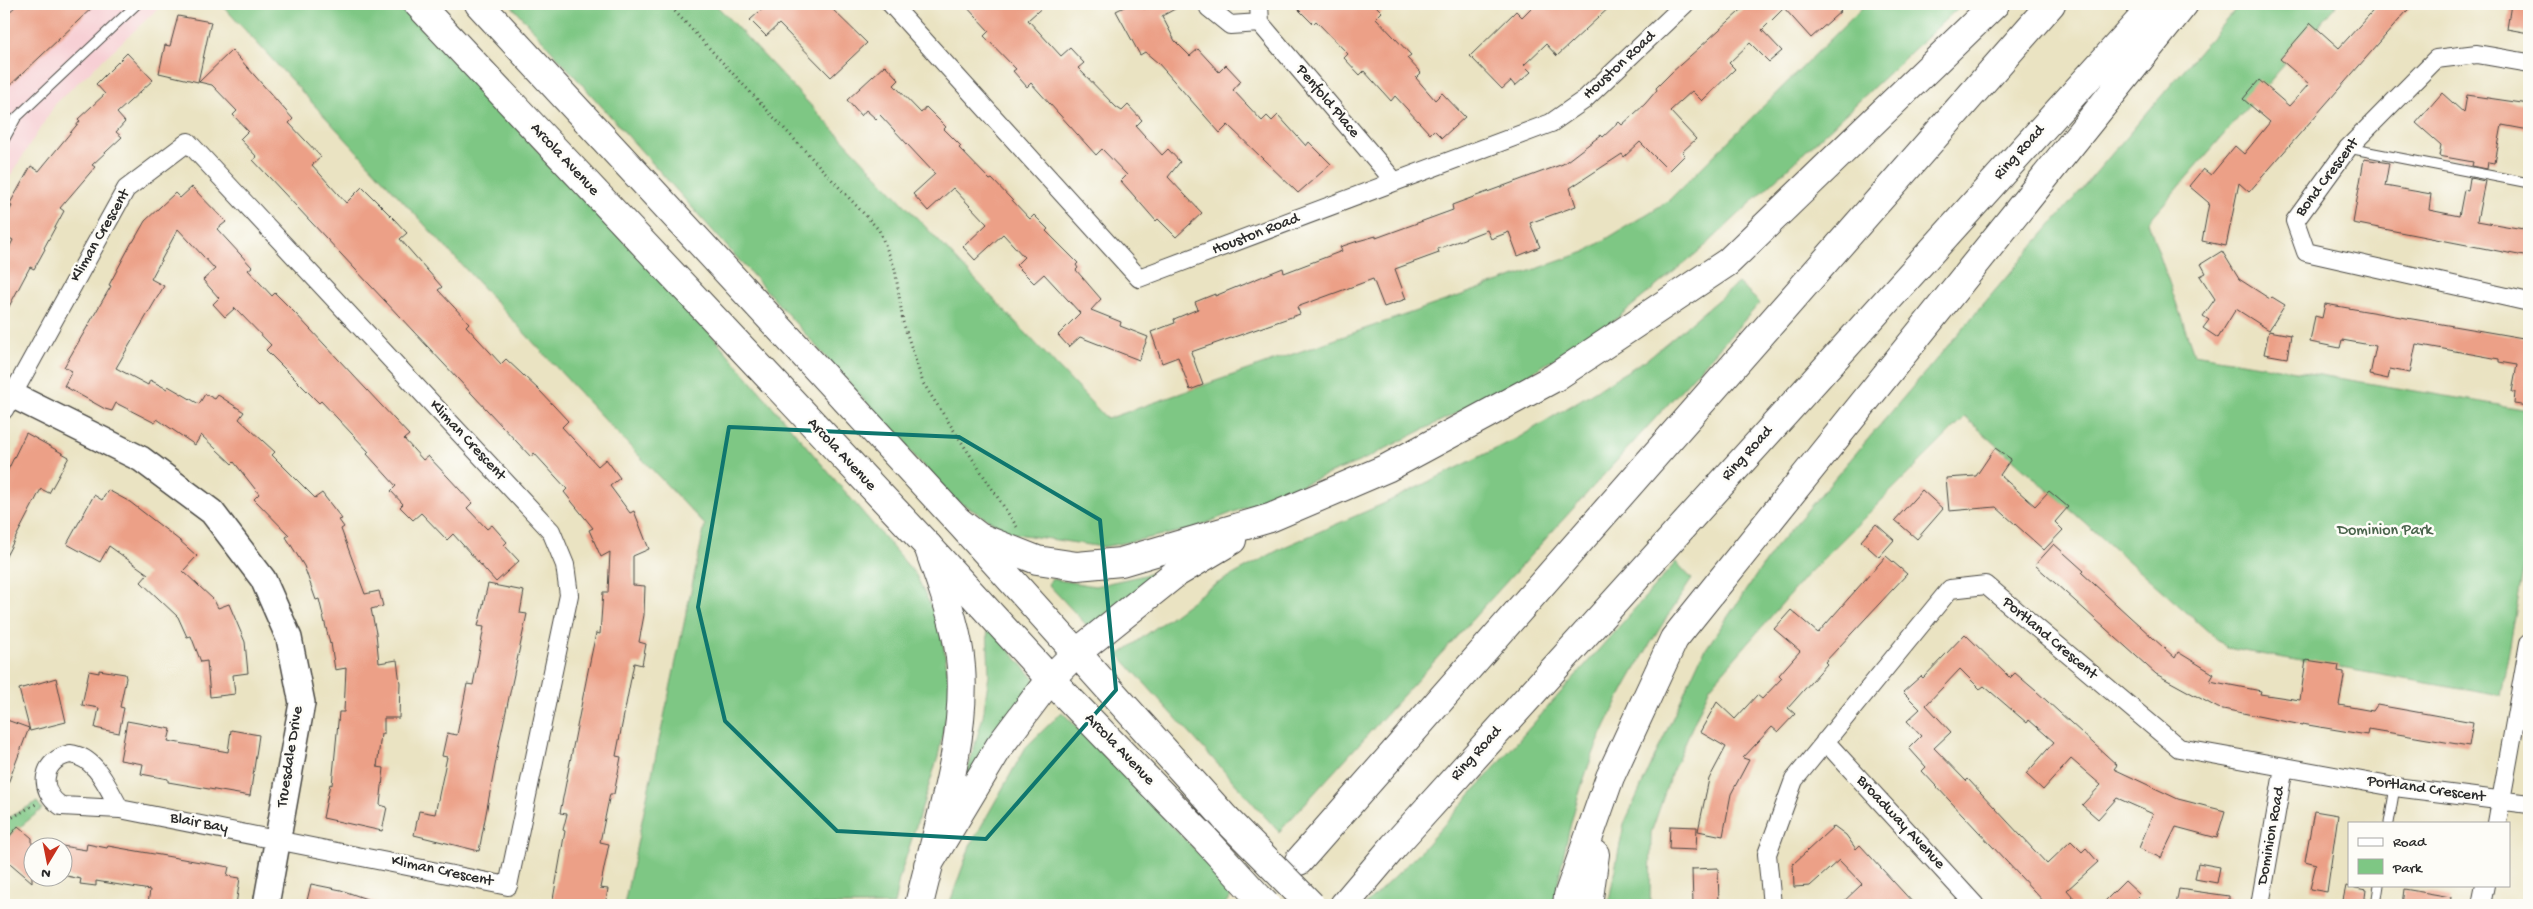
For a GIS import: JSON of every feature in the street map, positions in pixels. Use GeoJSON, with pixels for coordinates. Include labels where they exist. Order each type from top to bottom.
{"type":"FeatureCollection","features":[{"type":"Feature","properties":{"kind":"main road","name":"Arcola Avenue"},"geometry":{"type":"LineString","coordinates":[[418,4],[928,546],[1050,679],[1205,839],[1266,905]]}},
{"type":"Feature","properties":{"kind":"main road","name":"Arcola Avenue"},"geometry":{"type":"LineString","coordinates":[[479,4],[958,521],[1075,654],[1226,819],[1311,905]]}},
{"type":"Feature","properties":{"kind":"main road"},"geometry":{"type":"LineString","coordinates":[[958,521],[980,537],[1025,556],[1077,566],[1121,562],[1270,518],[1387,468],[1554,378],[1728,262],[1996,4]]}},
{"type":"Feature","properties":{"kind":"main road"},"geometry":{"type":"LineString","coordinates":[[1300,861],[2051,4]]}},
{"type":"Feature","properties":{"kind":"main road","name":"Ring Road"},"geometry":{"type":"LineString","coordinates":[[1344,905],[1400,838],[2154,4]]}},
{"type":"Feature","properties":{"kind":"main road"},"geometry":{"type":"LineString","coordinates":[[1567,905],[1568,896],[1610,777],[1674,639],[2184,4]]}},
{"type":"Feature","properties":{"kind":"main road"},"geometry":{"type":"LineString","coordinates":[[928,865],[999,747],[1050,679],[1075,654],[1175,574],[1270,518]]}},
{"type":"Feature","properties":{"kind":"main road"},"geometry":{"type":"LineString","coordinates":[[919,905],[961,729],[961,666],[950,615],[928,546]]}},
{"type":"Feature","properties":{"kind":"main road"},"geometry":{"type":"LineString","coordinates":[[1588,905],[1596,847],[1610,777]]}},
{"type":"Feature","properties":{"kind":"street","name":"Houston Road"},"geometry":{"type":"LineString","coordinates":[[891,4],[1139,278],[1551,123],[1584,100],[1685,4]]}},
{"type":"Feature","properties":{"kind":"street"},"geometry":{"type":"LineString","coordinates":[[1208,4],[1209,8],[1230,25],[1260,23],[1259,4]]}},
{"type":"Feature","properties":{"kind":"street","name":"Penfold Place"},"geometry":{"type":"LineString","coordinates":[[1260,23],[1395,182]]}},
{"type":"Feature","properties":{"kind":"street","name":"Bond Crescent"},"geometry":{"type":"LineString","coordinates":[[2529,63],[2477,54],[2436,59],[2348,148],[2295,221],[2306,252],[2529,302]]}},
{"type":"Feature","properties":{"kind":"street","name":"Kliman Crescent"},"geometry":{"type":"LineString","coordinates":[[7,399],[126,189],[188,142],[551,531],[566,565],[569,595],[508,886],[277,838]]}},
{"type":"Feature","properties":{"kind":"street","name":"Truesdale Drive"},"geometry":{"type":"LineString","coordinates":[[7,399],[141,459],[212,512],[263,579],[289,638],[302,703],[266,905]]}},
{"type":"Feature","properties":{"kind":"street","name":"Portland Crescent"},"geometry":{"type":"LineString","coordinates":[[1772,905],[1767,854],[1794,780],[1950,588],[1986,585],[2179,748],[2395,787],[2529,804]]}},
{"type":"Feature","properties":{"kind":"street"},"geometry":{"type":"LineString","coordinates":[[2497,822],[2529,643]]}},
{"type":"Feature","properties":{"kind":"street","name":"Broadway Avenue"},"geometry":{"type":"LineString","coordinates":[[1825,741],[1975,905]]}},
{"type":"Feature","properties":{"kind":"street"},"geometry":{"type":"LineString","coordinates":[[51,797],[45,784],[49,766],[62,756],[79,755],[93,764],[120,809]]}},
{"type":"Feature","properties":{"kind":"street","name":"Dominion Road"},"geometry":{"type":"LineString","coordinates":[[2260,905],[2284,766]]}},
{"type":"Feature","properties":{"kind":"street","name":"Blair Bay"},"geometry":{"type":"LineString","coordinates":[[51,797],[61,806],[120,809],[277,838]]}},
{"type":"Feature","properties":{"kind":"street"},"geometry":{"type":"LineString","coordinates":[[2481,905],[2485,886]]}},
{"type":"Feature","properties":{"kind":"lane"},"geometry":{"type":"LineString","coordinates":[[4,140],[16,118],[137,4]]}},
{"type":"Feature","properties":{"kind":"lane"},"geometry":{"type":"LineString","coordinates":[[2348,148],[2529,183]]}},
{"type":"Feature","properties":{"kind":"lane"},"geometry":{"type":"LineString","coordinates":[[2389,822],[2395,787]]}},
{"type":"Feature","properties":{"kind":"lane"},"geometry":{"type":"LineString","coordinates":[[2376,905],[2379,886]]}},
{"type":"Feature","properties":{"kind":"path"},"geometry":{"type":"LineString","coordinates":[[668,4],[879,230],[896,269],[903,322],[923,383],[979,472],[1017,525],[1025,556]]}},
{"type":"Feature","properties":{"kind":"path"},"geometry":{"type":"LineString","coordinates":[[4,822],[51,797]]}},
{"type":"Feature","properties":{"kind":"highlighted area"},"geometry":{"type":"Polygon","coordinates":[[[729,427],[959,437],[1100,520],[1116,690],[986,839],[837,831],[725,721],[698,607],[729,427]]]}},
{"type":"Feature","properties":{"kind":"shaded area"},"geometry":{"type":"Polygon","coordinates":[[[4,4],[163,4],[56,103],[4,186],[4,4]]]}},
{"type":"Feature","properties":{"kind":"green space"},"geometry":{"type":"Polygon","coordinates":[[[221,4],[399,4],[705,327],[916,575],[940,625],[951,692],[938,757],[899,879],[894,905],[624,905],[705,525],[603,418],[221,4]]]}},
{"type":"Feature","properties":{"kind":"green space"},"geometry":{"type":"Polygon","coordinates":[[[510,4],[715,4],[1107,419],[1585,252],[1668,201],[1866,4],[1962,4],[1704,247],[1610,324],[1512,385],[1361,461],[1189,530],[1103,547],[1010,533],[951,497],[510,4]]]}},
{"type":"Feature","properties":{"kind":"green space","name":"Dominion Park"},"geometry":{"type":"Polygon","coordinates":[[[2240,4],[2337,4],[2148,222],[2194,354],[2529,410],[2529,537],[2501,696],[2227,648],[1965,417],[1805,577],[1710,687],[1672,772],[1651,833],[1650,905],[1608,905],[1624,824],[1701,656],[1774,549],[2240,4]]]}},
{"type":"Feature","properties":{"kind":"green space"},"geometry":{"type":"Polygon","coordinates":[[[1738,283],[1760,303],[1279,832],[1119,655],[1209,588],[1284,547],[1383,504],[1518,438],[1647,359],[1738,283]]]}},
{"type":"Feature","properties":{"kind":"green space"},"geometry":{"type":"Polygon","coordinates":[[[1676,562],[1692,579],[1665,620],[1616,703],[1596,747],[1570,825],[1554,905],[1365,905],[1420,852],[1676,562]]]}},
{"type":"Feature","properties":{"kind":"green space"},"geometry":{"type":"Polygon","coordinates":[[[1158,572],[1093,632],[1048,584],[1052,579],[1095,586],[1158,572]]]}},
{"type":"Feature","properties":{"kind":"green space"},"geometry":{"type":"Polygon","coordinates":[[[987,625],[1040,685],[965,780],[983,716],[989,675],[987,625]]]}},
{"type":"Feature","properties":{"kind":"green space"},"geometry":{"type":"Polygon","coordinates":[[[1062,712],[1235,891],[1224,905],[949,905],[970,846],[1026,747],[1062,712]]]}},
{"type":"Feature","properties":{"kind":"green space"},"geometry":{"type":"Polygon","coordinates":[[[37,802],[42,809],[4,840],[4,820],[37,802]]]}},
{"type":"Feature","properties":{"kind":"building"},"geometry":{"type":"Polygon","coordinates":[[[18,4],[96,4],[4,91],[4,17],[18,4]]]}},
{"type":"Feature","properties":{"kind":"building"},"geometry":{"type":"Polygon","coordinates":[[[768,4],[827,4],[867,43],[831,77],[779,24],[766,36],[750,20],[768,4]]]}},
{"type":"Feature","properties":{"kind":"building"},"geometry":{"type":"Polygon","coordinates":[[[964,4],[1046,4],[1028,20],[1061,56],[1070,48],[1084,63],[1078,68],[1116,107],[1122,111],[1128,105],[1142,120],[1136,126],[1162,155],[1168,149],[1180,162],[1168,177],[1202,213],[1176,237],[1158,219],[1156,221],[1121,181],[1127,175],[1102,149],[1096,155],[1031,83],[1027,87],[1013,71],[1016,69],[984,36],[989,31],[964,4]]]}},
{"type":"Feature","properties":{"kind":"building"},"geometry":{"type":"Polygon","coordinates":[[[1130,4],[1141,4],[1144,9],[1154,4],[1184,4],[1162,16],[1175,41],[1190,56],[1198,49],[1219,72],[1226,65],[1241,81],[1233,90],[1262,121],[1267,116],[1272,121],[1278,115],[1306,146],[1309,142],[1331,164],[1298,193],[1228,125],[1220,133],[1158,63],[1145,52],[1140,55],[1116,11],[1130,4]]]}},
{"type":"Feature","properties":{"kind":"building"},"geometry":{"type":"Polygon","coordinates":[[[1293,4],[1374,4],[1382,12],[1376,18],[1411,55],[1407,58],[1421,73],[1416,78],[1435,100],[1442,93],[1465,117],[1442,138],[1434,130],[1430,134],[1395,96],[1391,101],[1364,71],[1360,75],[1344,58],[1348,54],[1316,21],[1313,24],[1293,4]]]}},
{"type":"Feature","properties":{"kind":"building"},"geometry":{"type":"Polygon","coordinates":[[[1535,4],[1613,4],[1557,56],[1546,44],[1524,65],[1531,72],[1515,86],[1511,81],[1502,89],[1470,56],[1516,11],[1522,17],[1535,4]]]}},
{"type":"Feature","properties":{"kind":"building"},"geometry":{"type":"Polygon","coordinates":[[[1748,4],[1834,4],[1841,11],[1811,38],[1784,8],[1762,30],[1782,51],[1769,62],[1750,43],[1729,63],[1735,69],[1702,101],[1692,91],[1670,111],[1696,139],[1682,152],[1685,155],[1669,171],[1640,142],[1624,157],[1622,154],[1570,188],[1576,206],[1530,223],[1540,247],[1518,256],[1509,232],[1491,239],[1487,230],[1438,249],[1439,253],[1395,269],[1406,299],[1384,307],[1373,279],[1297,307],[1300,314],[1191,352],[1203,385],[1190,390],[1178,357],[1162,363],[1151,332],[1175,323],[1174,319],[1198,309],[1195,302],[1215,294],[1215,296],[1283,268],[1284,273],[1342,251],[1340,247],[1376,236],[1376,238],[1453,210],[1452,205],[1563,164],[1601,135],[1603,137],[1619,122],[1622,125],[1645,104],[1657,90],[1656,88],[1671,73],[1748,4]]]}},
{"type":"Feature","properties":{"kind":"building"},"geometry":{"type":"Polygon","coordinates":[[[2379,4],[2413,4],[2249,192],[2239,183],[2226,246],[2202,241],[2209,203],[2189,186],[2203,169],[2211,175],[2235,146],[2244,154],[2270,122],[2243,99],[2259,80],[2289,106],[2309,84],[2280,59],[2311,23],[2339,48],[2379,4]]]}},
{"type":"Feature","properties":{"kind":"building"},"geometry":{"type":"Polygon","coordinates":[[[2511,4],[2529,8],[2529,33],[2507,29],[2511,4]]]}},
{"type":"Feature","properties":{"kind":"building"},"geometry":{"type":"Polygon","coordinates":[[[178,16],[211,22],[198,82],[159,73],[165,45],[170,46],[178,16]]]}},
{"type":"Feature","properties":{"kind":"building"},"geometry":{"type":"Polygon","coordinates":[[[232,50],[293,119],[289,123],[321,157],[312,165],[346,203],[362,187],[394,219],[407,233],[400,239],[442,287],[438,290],[469,323],[466,326],[501,364],[506,359],[540,391],[568,421],[562,427],[598,466],[606,459],[620,478],[610,486],[630,513],[634,511],[649,549],[633,556],[633,585],[645,586],[644,615],[639,642],[646,644],[642,665],[634,663],[616,756],[621,757],[614,794],[610,794],[600,842],[609,844],[600,888],[608,889],[605,905],[552,905],[567,814],[560,813],[596,633],[600,634],[603,592],[608,592],[610,552],[601,557],[589,530],[593,528],[564,492],[567,489],[534,453],[531,457],[253,160],[257,157],[240,139],[248,131],[233,115],[237,111],[212,85],[199,82],[232,50]]]}},
{"type":"Feature","properties":{"kind":"building"},"geometry":{"type":"Polygon","coordinates":[[[127,53],[153,80],[117,113],[125,122],[116,132],[122,137],[92,165],[95,167],[60,208],[64,211],[45,249],[34,269],[30,267],[4,316],[4,258],[13,240],[4,235],[4,221],[12,206],[9,205],[31,166],[39,171],[80,121],[78,119],[105,94],[96,84],[127,53]]]}},
{"type":"Feature","properties":{"kind":"building"},"geometry":{"type":"Polygon","coordinates":[[[885,65],[899,80],[894,85],[921,113],[926,107],[946,127],[944,129],[961,146],[959,148],[990,180],[992,179],[1030,219],[1034,215],[1048,229],[1046,231],[1078,263],[1076,270],[1101,299],[1091,310],[1121,322],[1120,326],[1148,337],[1139,360],[1080,337],[1069,347],[1058,335],[1080,313],[1044,274],[1034,283],[1016,265],[1024,257],[1003,234],[975,260],[963,247],[987,224],[953,188],[928,211],[913,194],[935,174],[880,115],[876,119],[866,110],[861,116],[847,100],[885,65]]]}},
{"type":"Feature","properties":{"kind":"building"},"geometry":{"type":"Polygon","coordinates":[[[2442,93],[2464,113],[2467,95],[2529,104],[2529,130],[2502,125],[2495,163],[2488,162],[2487,169],[2472,166],[2473,162],[2439,156],[2441,145],[2416,123],[2442,93]]]}},
{"type":"Feature","properties":{"kind":"building"},"geometry":{"type":"Polygon","coordinates":[[[2364,159],[2389,163],[2385,186],[2431,194],[2429,210],[2459,216],[2464,190],[2468,191],[2470,178],[2485,181],[2477,221],[2529,230],[2529,257],[2353,223],[2364,159]]]}},
{"type":"Feature","properties":{"kind":"building"},"geometry":{"type":"Polygon","coordinates":[[[192,187],[226,222],[217,229],[252,267],[248,270],[272,296],[275,293],[296,314],[409,435],[404,439],[423,460],[428,456],[448,477],[472,503],[467,508],[487,529],[492,525],[507,542],[504,545],[519,561],[496,582],[453,534],[447,540],[421,513],[413,520],[400,507],[403,504],[391,491],[396,486],[367,454],[369,452],[321,401],[319,403],[266,350],[271,345],[235,308],[225,317],[213,304],[219,298],[203,280],[215,269],[178,229],[151,279],[164,286],[116,368],[148,385],[150,380],[167,389],[168,386],[199,404],[205,394],[215,399],[218,395],[244,412],[239,419],[275,452],[272,455],[315,498],[322,493],[342,519],[339,520],[344,527],[341,529],[365,594],[379,591],[383,606],[371,609],[379,663],[397,660],[400,683],[399,718],[384,718],[384,734],[381,734],[377,767],[384,768],[380,805],[387,807],[382,831],[323,818],[330,784],[332,785],[339,712],[344,712],[346,668],[335,670],[331,643],[319,599],[316,600],[304,566],[286,537],[289,535],[254,499],[259,494],[234,462],[232,464],[201,435],[195,445],[157,419],[155,423],[116,403],[112,411],[105,409],[64,386],[72,371],[64,367],[111,286],[109,285],[145,221],[175,193],[180,198],[192,187]]]}},
{"type":"Feature","properties":{"kind":"building"},"geometry":{"type":"Polygon","coordinates":[[[2222,251],[2239,279],[2270,299],[2272,297],[2285,305],[2269,330],[2236,309],[2218,338],[2203,328],[2209,320],[2203,316],[2215,299],[2200,276],[2206,273],[2201,264],[2222,251]]]}},
{"type":"Feature","properties":{"kind":"building"},"geometry":{"type":"Polygon","coordinates":[[[2325,304],[2529,339],[2529,406],[2514,404],[2515,392],[2512,392],[2517,365],[2499,362],[2499,359],[2416,344],[2410,373],[2390,369],[2388,379],[2370,375],[2376,346],[2342,340],[2340,348],[2310,342],[2315,316],[2322,318],[2325,304]]]}},
{"type":"Feature","properties":{"kind":"building"},"geometry":{"type":"Polygon","coordinates":[[[2269,331],[2291,335],[2287,358],[2264,354],[2269,331]]]}},
{"type":"Feature","properties":{"kind":"building"},"geometry":{"type":"Polygon","coordinates":[[[26,433],[69,457],[49,493],[41,489],[4,560],[4,478],[26,433]]]}},
{"type":"Feature","properties":{"kind":"building"},"geometry":{"type":"Polygon","coordinates":[[[1995,448],[2011,459],[2000,475],[2035,506],[2049,491],[2068,507],[2055,522],[2063,530],[2044,550],[1996,507],[1949,511],[1946,478],[1976,476],[1995,448]]]}},
{"type":"Feature","properties":{"kind":"building"},"geometry":{"type":"Polygon","coordinates":[[[108,490],[130,502],[197,556],[183,571],[214,600],[218,608],[229,604],[245,642],[248,673],[233,675],[235,694],[210,697],[207,661],[201,662],[191,636],[187,637],[178,617],[141,582],[148,574],[109,546],[100,562],[67,544],[94,495],[102,500],[108,490]]]}},
{"type":"Feature","properties":{"kind":"building"},"geometry":{"type":"Polygon","coordinates":[[[1922,490],[1943,509],[1917,539],[1895,520],[1922,490]]]}},
{"type":"Feature","properties":{"kind":"building"},"geometry":{"type":"Polygon","coordinates":[[[1876,524],[1894,540],[1879,557],[1861,541],[1876,524]]]}},
{"type":"Feature","properties":{"kind":"building"},"geometry":{"type":"Polygon","coordinates":[[[2054,544],[2084,571],[2082,573],[2175,658],[2178,652],[2214,674],[2210,681],[2261,691],[2260,694],[2300,700],[2306,660],[2339,665],[2338,671],[2344,672],[2344,677],[2339,705],[2373,711],[2377,705],[2473,722],[2469,746],[2368,729],[2367,735],[2302,725],[2218,708],[2156,674],[2035,565],[2054,544]]]}},
{"type":"Feature","properties":{"kind":"building"},"geometry":{"type":"Polygon","coordinates":[[[1886,556],[1907,574],[1825,662],[1827,664],[1788,708],[1795,714],[1778,732],[1772,727],[1743,758],[1749,760],[1731,794],[1723,836],[1698,831],[1709,779],[1726,747],[1700,732],[1717,702],[1735,719],[1757,695],[1762,699],[1782,678],[1779,675],[1800,651],[1774,629],[1791,610],[1818,633],[1886,556]]]}},
{"type":"Feature","properties":{"kind":"building"},"geometry":{"type":"Polygon","coordinates":[[[488,584],[524,591],[520,613],[527,614],[500,739],[479,851],[414,835],[419,811],[435,814],[447,757],[442,756],[447,733],[457,735],[467,684],[473,685],[484,627],[478,626],[488,584]]]}},
{"type":"Feature","properties":{"kind":"building"},"geometry":{"type":"Polygon","coordinates":[[[1965,634],[2010,678],[2015,673],[2036,691],[2117,765],[2114,769],[2178,799],[2225,811],[2217,838],[2176,827],[2161,858],[2139,848],[2153,814],[2117,798],[2098,819],[2082,805],[2101,785],[2071,759],[2043,790],[2026,774],[2054,742],[2029,720],[2027,723],[1984,686],[1980,689],[1960,669],[1926,705],[1951,732],[1934,748],[1966,781],[1968,779],[2047,864],[2071,841],[2082,852],[2086,848],[2098,862],[2067,890],[2080,905],[2047,905],[1922,771],[1926,767],[1909,748],[1921,736],[1907,721],[1920,709],[1903,692],[1921,676],[1923,678],[1965,634]]]}},
{"type":"Feature","properties":{"kind":"building"},"geometry":{"type":"Polygon","coordinates":[[[99,670],[125,674],[126,678],[120,707],[124,708],[119,733],[95,728],[99,708],[82,705],[89,671],[99,673],[99,670]]]}},
{"type":"Feature","properties":{"kind":"building"},"geometry":{"type":"Polygon","coordinates":[[[56,678],[66,722],[30,731],[19,689],[56,678]]]}},
{"type":"Feature","properties":{"kind":"building"},"geometry":{"type":"Polygon","coordinates":[[[4,719],[29,728],[5,791],[4,790],[4,719]]]}},
{"type":"Feature","properties":{"kind":"building"},"geometry":{"type":"Polygon","coordinates":[[[127,721],[171,729],[168,741],[228,752],[231,730],[259,735],[250,796],[168,782],[168,779],[141,774],[143,764],[120,760],[127,721]]]}},
{"type":"Feature","properties":{"kind":"building"},"geometry":{"type":"Polygon","coordinates":[[[2314,811],[2338,815],[2327,892],[2310,889],[2316,864],[2305,861],[2314,811]]]}},
{"type":"Feature","properties":{"kind":"building"},"geometry":{"type":"Polygon","coordinates":[[[18,826],[30,836],[22,836],[22,873],[4,858],[4,843],[18,826]]]}},
{"type":"Feature","properties":{"kind":"building"},"geometry":{"type":"Polygon","coordinates":[[[1670,826],[1697,827],[1696,850],[1669,849],[1670,826]]]}},
{"type":"Feature","properties":{"kind":"building"},"geometry":{"type":"Polygon","coordinates":[[[1834,826],[1846,835],[1856,849],[1860,845],[1915,905],[1840,905],[1862,884],[1839,860],[1810,886],[1794,887],[1793,864],[1834,826]]]}},
{"type":"Feature","properties":{"kind":"building"},"geometry":{"type":"Polygon","coordinates":[[[87,844],[107,848],[108,846],[229,867],[227,876],[240,878],[236,905],[163,905],[148,903],[150,890],[96,881],[96,886],[80,884],[81,879],[72,877],[72,848],[86,850],[87,844]]]}},
{"type":"Feature","properties":{"kind":"building"},"geometry":{"type":"Polygon","coordinates":[[[2198,863],[2220,867],[2217,883],[2195,879],[2198,863]]]}},
{"type":"Feature","properties":{"kind":"building"},"geometry":{"type":"Polygon","coordinates":[[[1718,868],[1719,904],[1693,905],[1692,869],[1718,868]]]}},
{"type":"Feature","properties":{"kind":"building"},"geometry":{"type":"Polygon","coordinates":[[[2125,881],[2140,895],[2130,905],[2101,905],[2125,881]]]}},
{"type":"Feature","properties":{"kind":"building"},"geometry":{"type":"Polygon","coordinates":[[[311,884],[341,890],[378,903],[377,905],[306,905],[311,884]]]}},
{"type":"Feature","properties":{"kind":"building"},"geometry":{"type":"Polygon","coordinates":[[[2346,886],[2366,890],[2364,905],[2342,905],[2346,886]]]}},
{"type":"Feature","properties":{"kind":"building"},"geometry":{"type":"Polygon","coordinates":[[[2179,889],[2229,896],[2229,905],[2176,905],[2179,889]]]}},
{"type":"Feature","properties":{"kind":"building"},"geometry":{"type":"Polygon","coordinates":[[[2404,889],[2451,897],[2450,905],[2402,905],[2404,889]]]}}]}
